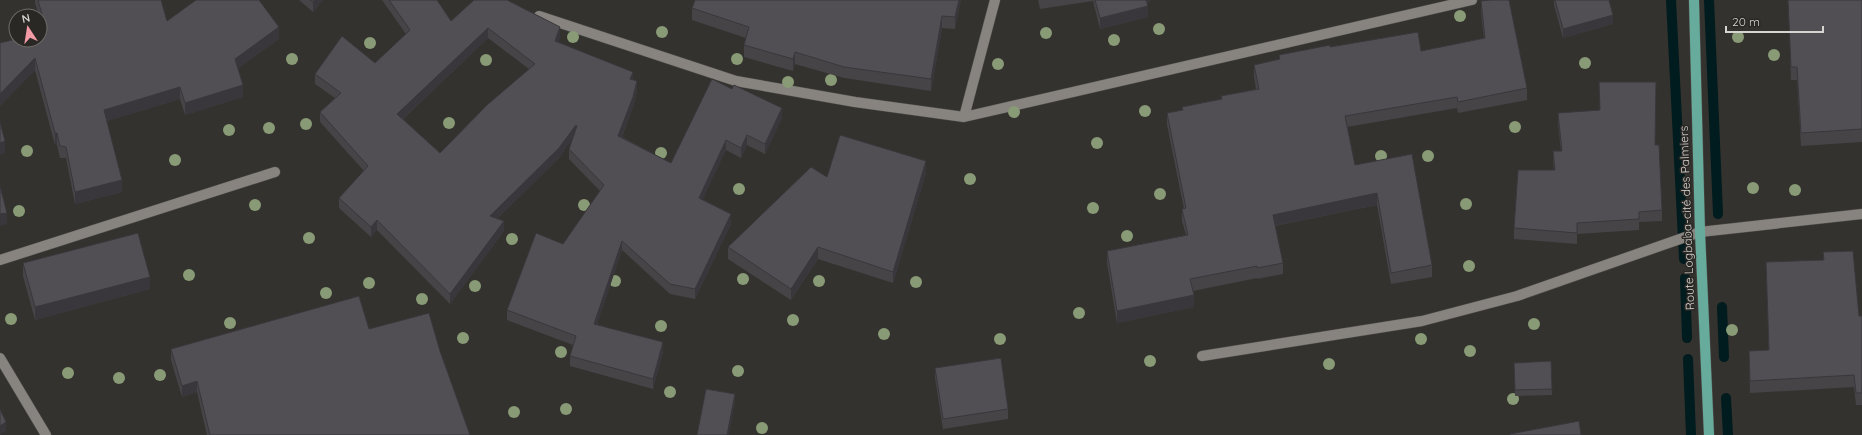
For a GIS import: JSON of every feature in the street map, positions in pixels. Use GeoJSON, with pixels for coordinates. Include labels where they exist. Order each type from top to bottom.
{"type":"FeatureCollection","features":[{"type":"Feature","properties":{"kind":"main road","name":"Route Logbaba-cité des Palmiers"},"geometry":{"type":"LineString","coordinates":[[1694,0],[1700,232],[1709,435]]}},
{"type":"Feature","properties":{"kind":"street"},"geometry":{"type":"LineString","coordinates":[[964,117],[995,0]]}},
{"type":"Feature","properties":{"kind":"street"},"geometry":{"type":"LineString","coordinates":[[538,16],[736,81],[855,102],[964,117],[1472,0]]}},
{"type":"Feature","properties":{"kind":"street"},"geometry":{"type":"LineString","coordinates":[[0,260],[275,172]]}},
{"type":"Feature","properties":{"kind":"street"},"geometry":{"type":"LineString","coordinates":[[1202,356],[1422,321],[1518,296],[1700,232],[1862,214]]}},
{"type":"Feature","properties":{"kind":"street"},"geometry":{"type":"LineString","coordinates":[[0,358],[46,435]]}},
{"type":"Feature","properties":{"kind":"building"},"geometry":{"type":"Polygon","coordinates":[[[38,0],[161,0],[167,21],[196,0],[259,0],[279,27],[235,59],[243,85],[185,103],[180,87],[104,110],[122,180],[75,192],[66,147],[60,146],[57,133],[55,133],[35,58],[0,94],[0,43],[8,41],[8,48],[48,48],[48,8],[40,8],[38,0]]]}},
{"type":"Feature","properties":{"kind":"building"},"geometry":{"type":"Polygon","coordinates":[[[389,0],[437,0],[451,21],[474,0],[507,0],[560,27],[555,41],[633,72],[630,79],[637,81],[633,97],[618,136],[671,163],[712,79],[732,89],[734,85],[782,108],[765,144],[747,135],[741,148],[726,140],[699,198],[731,214],[695,289],[670,284],[622,241],[594,324],[663,342],[653,379],[570,356],[576,336],[507,310],[536,233],[563,244],[604,185],[569,149],[577,126],[576,125],[559,148],[490,216],[504,221],[450,294],[377,220],[371,227],[339,198],[368,166],[320,112],[341,93],[315,74],[342,36],[375,63],[410,30],[389,0]],[[488,28],[397,114],[440,153],[487,105],[535,64],[488,28]]]}},
{"type":"Feature","properties":{"kind":"building"},"geometry":{"type":"Polygon","coordinates":[[[695,0],[959,0],[955,17],[942,16],[931,79],[844,67],[795,52],[793,59],[744,45],[749,27],[692,8],[695,0]]]}},
{"type":"Feature","properties":{"kind":"building"},"geometry":{"type":"Polygon","coordinates":[[[1095,0],[1146,0],[1148,6],[1100,18],[1095,0]]]}},
{"type":"Feature","properties":{"kind":"building"},"geometry":{"type":"Polygon","coordinates":[[[1509,0],[1527,88],[1458,102],[1457,97],[1345,116],[1355,165],[1412,154],[1432,265],[1391,273],[1377,193],[1273,215],[1283,263],[1257,268],[1257,266],[1190,279],[1194,295],[1117,311],[1107,251],[1188,235],[1182,209],[1186,208],[1167,113],[1183,110],[1182,107],[1222,99],[1221,96],[1259,89],[1254,65],[1280,59],[1279,55],[1330,45],[1330,47],[1418,32],[1421,51],[1485,38],[1481,1],[1509,0]]]}},
{"type":"Feature","properties":{"kind":"building"},"geometry":{"type":"Polygon","coordinates":[[[1555,0],[1609,0],[1613,15],[1563,29],[1555,0]]]}},
{"type":"Feature","properties":{"kind":"building"},"geometry":{"type":"Polygon","coordinates":[[[1788,0],[1862,0],[1862,129],[1801,133],[1797,67],[1791,67],[1788,0]]]}},
{"type":"Feature","properties":{"kind":"building"},"geometry":{"type":"Polygon","coordinates":[[[1599,82],[1656,82],[1655,145],[1659,145],[1662,210],[1639,212],[1639,219],[1577,223],[1577,233],[1514,228],[1518,170],[1555,170],[1553,151],[1562,151],[1558,113],[1600,110],[1599,82]]]}},
{"type":"Feature","properties":{"kind":"building"},"geometry":{"type":"Polygon","coordinates":[[[0,122],[5,141],[0,143],[0,122]]]}},
{"type":"Feature","properties":{"kind":"building"},"geometry":{"type":"Polygon","coordinates":[[[840,135],[926,161],[893,272],[818,247],[791,289],[728,247],[811,167],[827,177],[840,135]]]}},
{"type":"Feature","properties":{"kind":"building"},"geometry":{"type":"Polygon","coordinates":[[[0,186],[7,213],[0,214],[0,186]]]}},
{"type":"Feature","properties":{"kind":"building"},"geometry":{"type":"Polygon","coordinates":[[[138,233],[150,277],[35,307],[23,263],[138,233]]]}},
{"type":"Feature","properties":{"kind":"building"},"geometry":{"type":"Polygon","coordinates":[[[1853,251],[1859,316],[1862,316],[1862,393],[1856,393],[1854,375],[1750,381],[1749,351],[1769,350],[1766,262],[1824,260],[1823,252],[1853,251]]]}},
{"type":"Feature","properties":{"kind":"building"},"geometry":{"type":"Polygon","coordinates":[[[359,296],[369,329],[429,313],[440,351],[470,435],[210,435],[197,381],[182,386],[171,349],[359,296]]]}},
{"type":"Feature","properties":{"kind":"building"},"geometry":{"type":"Polygon","coordinates":[[[1001,358],[1008,409],[943,419],[935,368],[1001,358]]]}},
{"type":"Feature","properties":{"kind":"building"},"geometry":{"type":"Polygon","coordinates":[[[1551,361],[1552,389],[1515,390],[1514,363],[1551,361]]]}},
{"type":"Feature","properties":{"kind":"building"},"geometry":{"type":"Polygon","coordinates":[[[706,389],[735,394],[727,435],[697,435],[706,389]]]}},
{"type":"Feature","properties":{"kind":"building"},"geometry":{"type":"Polygon","coordinates":[[[0,409],[6,422],[0,426],[0,409]]]}},
{"type":"Feature","properties":{"kind":"building"},"geometry":{"type":"Polygon","coordinates":[[[1579,421],[1581,435],[1510,435],[1510,434],[1579,421]]]}},
{"type":"Feature","properties":{"kind":"waterway"},"geometry":{"type":"LineString","coordinates":[[1671,0],[1684,259]]}},
{"type":"Feature","properties":{"kind":"waterway"},"geometry":{"type":"LineString","coordinates":[[1709,0],[1718,214]]}},
{"type":"Feature","properties":{"kind":"waterway"},"geometry":{"type":"LineString","coordinates":[[1685,278],[1687,338]]}},
{"type":"Feature","properties":{"kind":"waterway"},"geometry":{"type":"LineString","coordinates":[[1722,307],[1724,357]]}},
{"type":"Feature","properties":{"kind":"waterway"},"geometry":{"type":"LineString","coordinates":[[1688,359],[1691,435]]}},
{"type":"Feature","properties":{"kind":"waterway"},"geometry":{"type":"LineString","coordinates":[[1726,398],[1728,435]]}}]}
